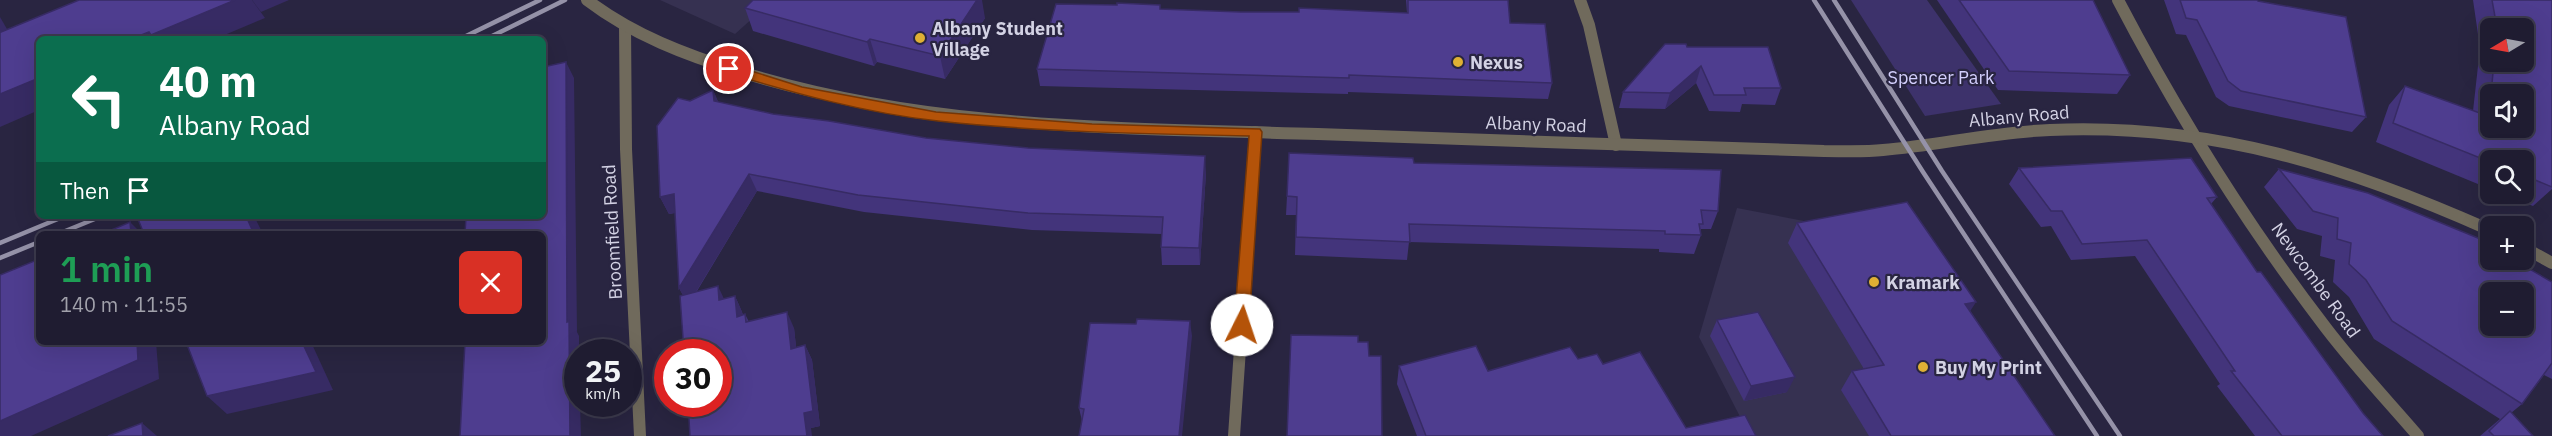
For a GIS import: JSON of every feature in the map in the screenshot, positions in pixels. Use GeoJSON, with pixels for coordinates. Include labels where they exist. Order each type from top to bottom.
{"type":"FeatureCollection","features":[{"type":"Feature","properties":{"kind":"street","name":"Albany Road"},"geometry":{"type":"LineString","coordinates":[[586,0],[602,13],[625,26],[698,58],[744,74],[801,91],[936,116],[1092,129],[1255,132],[1616,145],[1871,150],[2021,132],[2070,129],[2125,130],[2195,138],[2272,152],[2343,171],[2421,200],[2480,226]]}},
{"type":"Feature","properties":{"kind":"street"},"geometry":{"type":"LineString","coordinates":[[1580,0],[1589,25],[1616,145]]}},
{"type":"Feature","properties":{"kind":"street","name":"Newcombe Road"},"geometry":{"type":"LineString","coordinates":[[2118,0],[2158,77],[2195,138],[2316,314],[2418,436]]}},
{"type":"Feature","properties":{"kind":"street","name":"Broomfield Road"},"geometry":{"type":"LineString","coordinates":[[625,26],[626,149],[640,436]]}},
{"type":"Feature","properties":{"kind":"street"},"geometry":{"type":"LineString","coordinates":[[1234,436],[1255,132]]}},
{"type":"Feature","properties":{"kind":"street"},"geometry":{"type":"LineString","coordinates":[[2534,253],[2552,263]]}},
{"type":"Feature","properties":{"kind":"shaded area"},"geometry":{"type":"Polygon","coordinates":[[[660,0],[773,0],[735,34],[660,0]]]}},
{"type":"Feature","properties":{"kind":"shaded area"},"geometry":{"type":"Polygon","coordinates":[[[1737,208],[1809,222],[2049,436],[1750,436],[1699,337],[1737,208]]]}},
{"type":"Feature","properties":{"kind":"green space","name":"Spencer Park"},"geometry":{"type":"Polygon","coordinates":[[[1851,0],[1927,0],[2001,104],[1925,116],[1851,0]]]}},
{"type":"Feature","properties":{"kind":"building"},"geometry":{"type":"Polygon","coordinates":[[[79,0],[235,0],[151,35],[149,32],[139,36],[36,36],[36,79],[0,94],[0,30],[1,32],[79,0]]]}},
{"type":"Feature","properties":{"kind":"building","name":"Albany Student Village"},"geometry":{"type":"Polygon","coordinates":[[[753,0],[977,0],[940,56],[870,39],[867,42],[745,8],[753,0]]]}},
{"type":"Feature","properties":{"kind":"building"},"geometry":{"type":"Polygon","coordinates":[[[1408,0],[1508,0],[1510,23],[1545,24],[1552,83],[1349,75],[1349,78],[1037,69],[1056,4],[1117,5],[1117,3],[1160,5],[1160,9],[1241,12],[1299,12],[1299,8],[1408,13],[1408,0]]]}},
{"type":"Feature","properties":{"kind":"building"},"geometry":{"type":"Polygon","coordinates":[[[1959,0],[2093,0],[2130,75],[2009,71],[1959,0]]]}},
{"type":"Feature","properties":{"kind":"building"},"geometry":{"type":"Polygon","coordinates":[[[2180,0],[2257,0],[2346,17],[2366,117],[2241,91],[2228,81],[2197,20],[2186,18],[2180,0]]]}},
{"type":"Feature","properties":{"kind":"building"},"geometry":{"type":"Polygon","coordinates":[[[2492,0],[2552,0],[2552,187],[2534,180],[2534,150],[2480,150],[2480,158],[2393,123],[2405,86],[2480,113],[2480,138],[2534,138],[2534,84],[2492,84],[2493,72],[2534,72],[2534,18],[2495,18],[2492,0]]]}},
{"type":"Feature","properties":{"kind":"building"},"geometry":{"type":"Polygon","coordinates":[[[1665,44],[1686,44],[1687,47],[1768,47],[1781,88],[1744,88],[1746,95],[1714,95],[1701,66],[1670,93],[1623,92],[1665,44]]]}},
{"type":"Feature","properties":{"kind":"building"},"geometry":{"type":"Polygon","coordinates":[[[566,62],[567,322],[569,321],[569,339],[564,339],[564,417],[570,417],[570,436],[460,436],[465,345],[546,345],[546,231],[465,231],[466,219],[546,219],[546,66],[566,62]]]}},
{"type":"Feature","properties":{"kind":"building"},"geometry":{"type":"Polygon","coordinates":[[[713,90],[714,101],[773,114],[926,138],[1028,148],[1205,156],[1199,248],[1161,247],[1163,217],[1028,213],[858,195],[749,174],[679,288],[674,194],[660,197],[657,126],[678,98],[690,101],[713,90]]]}},
{"type":"Feature","properties":{"kind":"building"},"geometry":{"type":"Polygon","coordinates":[[[1289,153],[1413,158],[1414,163],[1721,170],[1718,211],[1701,210],[1703,224],[1699,224],[1701,235],[1665,234],[1665,231],[1409,224],[1410,242],[1296,237],[1297,197],[1287,196],[1289,153]]]}},
{"type":"Feature","properties":{"kind":"building"},"geometry":{"type":"Polygon","coordinates":[[[2191,158],[2217,197],[2207,198],[2257,272],[2261,272],[2363,413],[2383,436],[2282,436],[2231,371],[2235,371],[2147,240],[2082,244],[2062,211],[2051,211],[2019,168],[2191,158]]]}},
{"type":"Feature","properties":{"kind":"building"},"geometry":{"type":"Polygon","coordinates":[[[2279,169],[2368,193],[2478,238],[2480,239],[2480,270],[2531,270],[2552,282],[2552,363],[2522,404],[2392,321],[2366,280],[2349,264],[2351,243],[2337,239],[2338,218],[2313,211],[2279,169]]]}},
{"type":"Feature","properties":{"kind":"building"},"geometry":{"type":"Polygon","coordinates":[[[1907,202],[1976,302],[1965,304],[2055,436],[1891,436],[1852,371],[1884,365],[1797,223],[1907,202]]]}},
{"type":"Feature","properties":{"kind":"building"},"geometry":{"type":"Polygon","coordinates":[[[138,219],[247,219],[253,231],[143,231],[138,219]]]}},
{"type":"Feature","properties":{"kind":"building"},"geometry":{"type":"Polygon","coordinates":[[[130,222],[131,231],[109,231],[130,222]]]}},
{"type":"Feature","properties":{"kind":"building"},"geometry":{"type":"Polygon","coordinates":[[[36,260],[36,345],[137,345],[138,360],[0,421],[0,275],[36,260]]]}},
{"type":"Feature","properties":{"kind":"building"},"geometry":{"type":"Polygon","coordinates":[[[718,286],[719,300],[735,296],[737,317],[745,314],[746,322],[787,312],[791,349],[805,345],[813,411],[804,413],[807,436],[690,436],[689,417],[732,417],[732,339],[683,339],[680,296],[718,286]]]}},
{"type":"Feature","properties":{"kind":"building"},"geometry":{"type":"Polygon","coordinates":[[[1758,312],[1795,377],[1751,386],[1717,320],[1758,312]]]}},
{"type":"Feature","properties":{"kind":"building"},"geometry":{"type":"Polygon","coordinates":[[[1137,319],[1190,321],[1179,436],[1079,436],[1084,409],[1079,408],[1090,323],[1136,324],[1137,319]]]}},
{"type":"Feature","properties":{"kind":"building"},"geometry":{"type":"Polygon","coordinates":[[[1291,335],[1358,336],[1358,342],[1368,342],[1369,356],[1381,356],[1382,436],[1287,436],[1291,335]]]}},
{"type":"Feature","properties":{"kind":"building"},"geometry":{"type":"Polygon","coordinates":[[[187,345],[303,345],[316,372],[207,396],[187,345]]]}},
{"type":"Feature","properties":{"kind":"building"},"geometry":{"type":"Polygon","coordinates":[[[1476,346],[1488,371],[1570,347],[1578,359],[1597,354],[1603,364],[1640,352],[1686,428],[1745,415],[1756,436],[1426,436],[1399,366],[1476,346]]]}},
{"type":"Feature","properties":{"kind":"building"},"geometry":{"type":"Polygon","coordinates":[[[2510,411],[2533,436],[2494,436],[2489,431],[2510,411]]]}},
{"type":"Feature","properties":{"kind":"building"},"geometry":{"type":"Polygon","coordinates":[[[142,423],[143,436],[108,436],[142,423]]]}},
{"type":"Feature","properties":{"kind":"railway"},"geometry":{"type":"LineString","coordinates":[[466,36],[540,0]]}},
{"type":"Feature","properties":{"kind":"railway"},"geometry":{"type":"LineString","coordinates":[[492,36],[565,0]]}},
{"type":"Feature","properties":{"kind":"railway"},"geometry":{"type":"LineString","coordinates":[[1814,0],[1923,172],[2097,436]]}},
{"type":"Feature","properties":{"kind":"railway"},"geometry":{"type":"LineString","coordinates":[[1834,0],[1942,171],[2120,436]]}},
{"type":"Feature","properties":{"kind":"railway"},"geometry":{"type":"LineString","coordinates":[[0,243],[58,219]]}},
{"type":"Feature","properties":{"kind":"railway"},"geometry":{"type":"LineString","coordinates":[[65,231],[95,219]]}},
{"type":"Feature","properties":{"kind":"railway"},"geometry":{"type":"LineString","coordinates":[[0,258],[36,243]]}},
{"type":"Feature","properties":{"kind":"place","name":"Albany Student Village"},"geometry":{"type":"Point","coordinates":[920,38]}},
{"type":"Feature","properties":{"kind":"place","name":"Nexus"},"geometry":{"type":"Point","coordinates":[1458,62]}},
{"type":"Feature","properties":{"kind":"place","name":"Kramark"},"geometry":{"type":"Point","coordinates":[1874,282]}},
{"type":"Feature","properties":{"kind":"place","name":"Buy My Print"},"geometry":{"type":"Point","coordinates":[1923,367]}},
{"type":"Feature","properties":{"kind":"route"},"geometry":{"type":"LineString","coordinates":[[729,69],[801,91],[936,116],[1092,129],[1255,132],[1242,325]]}}]}
